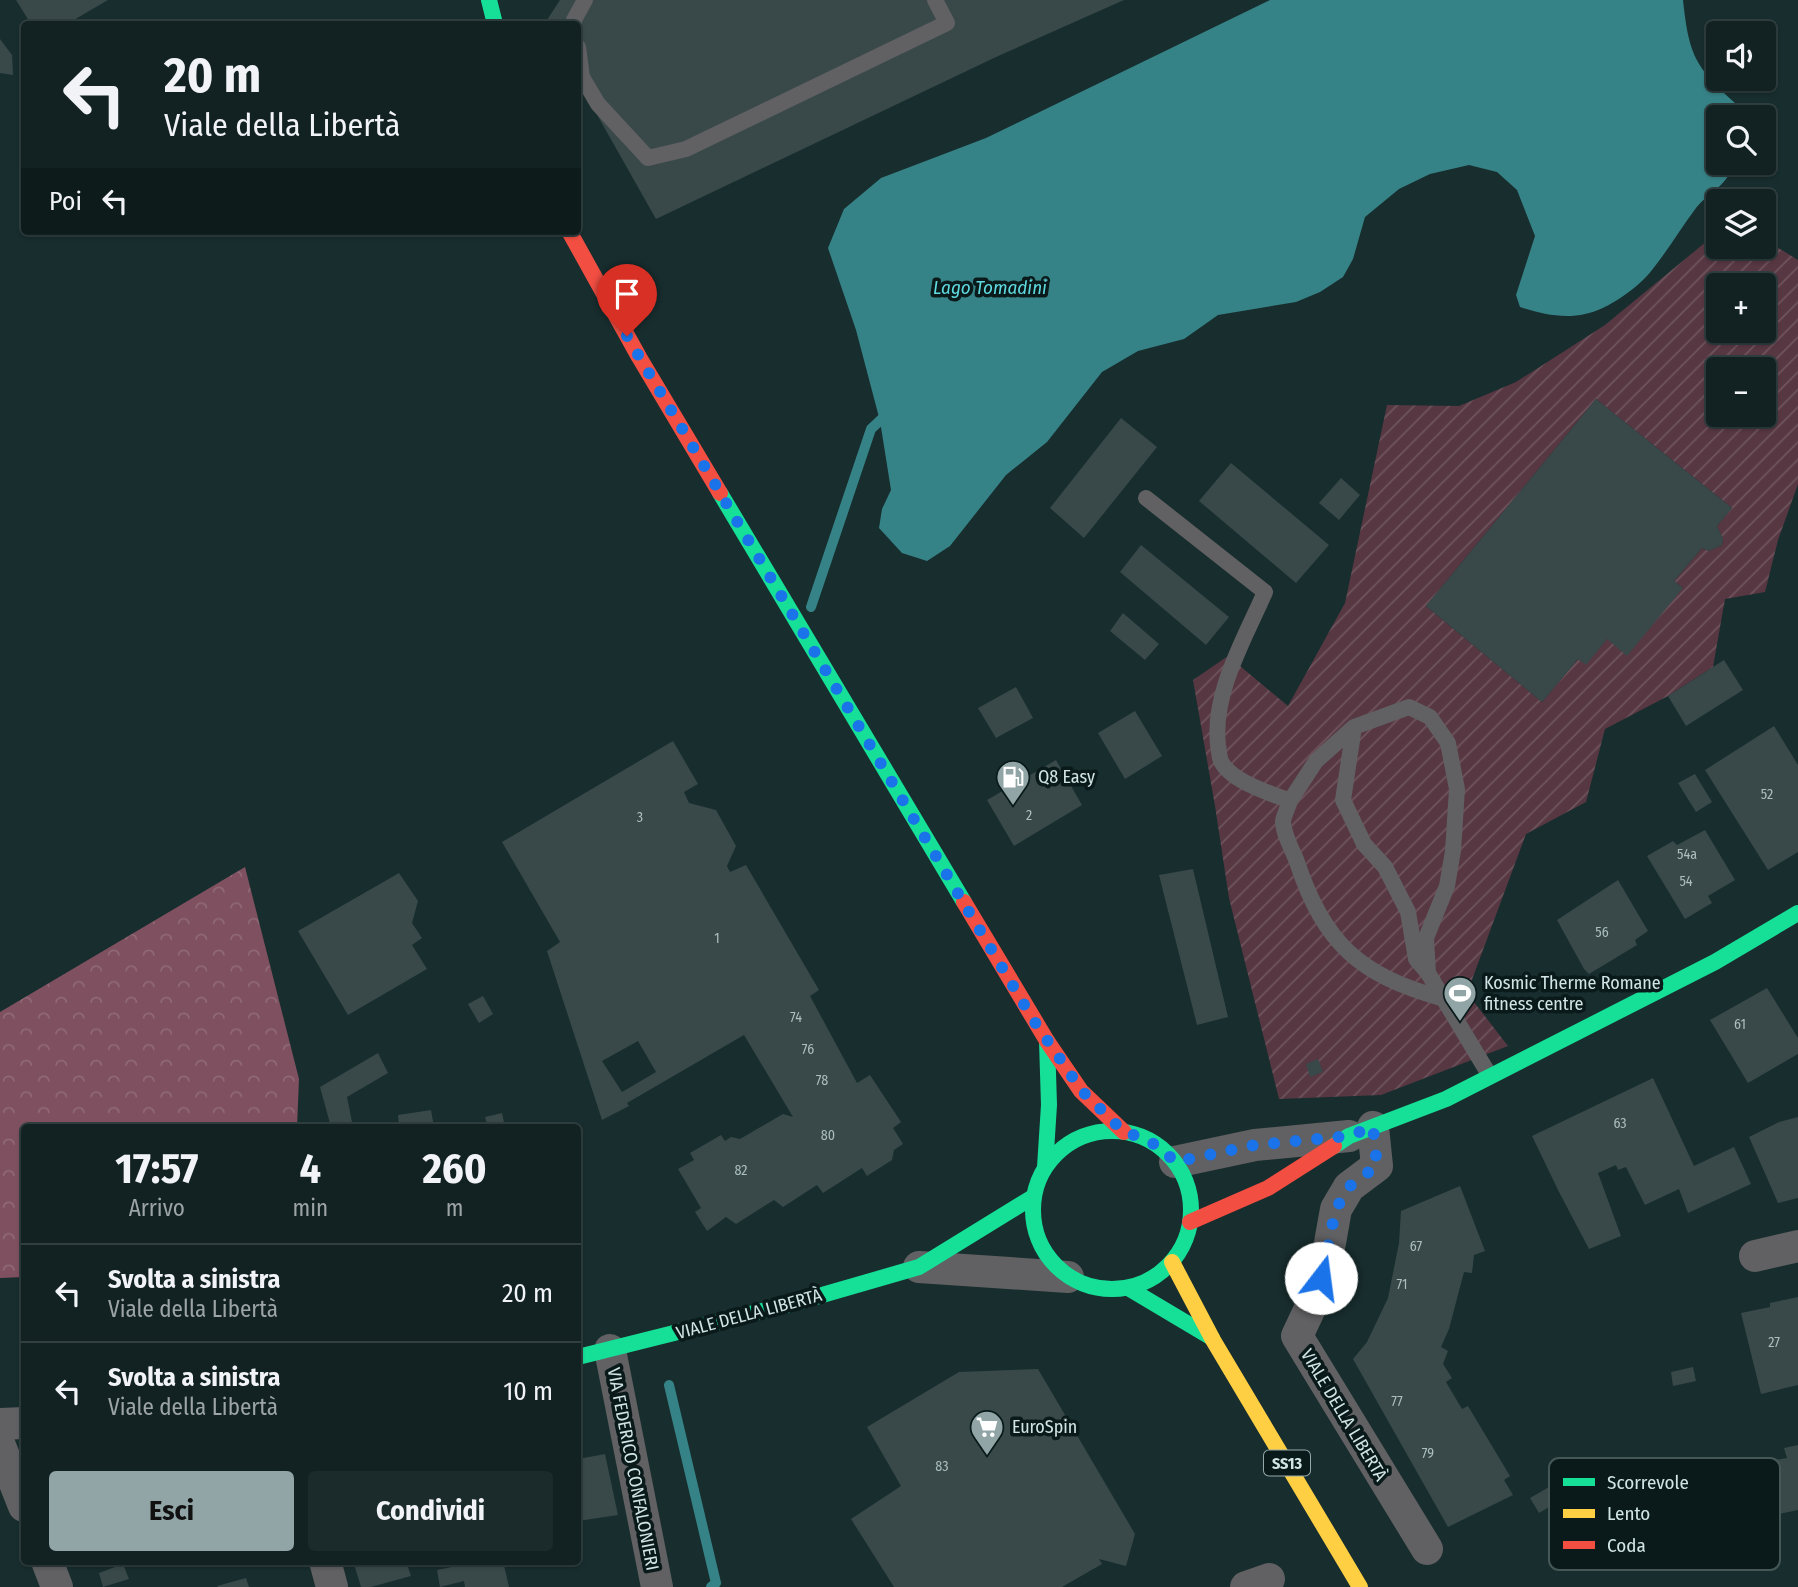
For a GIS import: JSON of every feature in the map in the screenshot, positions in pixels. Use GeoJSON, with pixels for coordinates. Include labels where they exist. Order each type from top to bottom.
{"type":"FeatureCollection","features":[{"type":"Feature","properties":{"kind":"main road"},"geometry":{"type":"LineString","coordinates":[[489,0],[494,21]]}},
{"type":"Feature","properties":{"kind":"main road"},"geometry":{"type":"LineString","coordinates":[[571,235],[639,357],[1047,1041],[1082,1091],[1124,1132]]}},
{"type":"Feature","properties":{"kind":"main road"},"geometry":{"type":"LineString","coordinates":[[1190,1222],[1268,1188],[1361,1131],[1446,1099],[1716,962],[1798,913]]}},
{"type":"Feature","properties":{"kind":"main road"},"geometry":{"type":"LineString","coordinates":[[1045,1167],[1071,1142],[1106,1132],[1124,1132],[1161,1148],[1175,1162],[1188,1191],[1191,1206],[1184,1243],[1172,1262],[1144,1283],[1128,1288],[1099,1289],[1068,1277],[1056,1267],[1039,1242],[1032,1212],[1033,1197],[1045,1167],[1049,1105],[1047,1041]]}},
{"type":"Feature","properties":{"kind":"main road","name":"VIALE DELLA LIBERTÀ"},"geometry":{"type":"LineString","coordinates":[[581,1356],[798,1302],[919,1267],[1033,1197]]}},
{"type":"Feature","properties":{"kind":"main road","name":"SS13"},"geometry":{"type":"LineString","coordinates":[[1172,1262],[1213,1340],[1360,1587]]}},
{"type":"Feature","properties":{"kind":"main road","name":"SS13"},"geometry":{"type":"LineString","coordinates":[[1128,1288],[1213,1340]]}},
{"type":"Feature","properties":{"kind":"street"},"geometry":{"type":"LineString","coordinates":[[1175,1162],[1255,1145],[1361,1131]]}},
{"type":"Feature","properties":{"kind":"street","name":"VIALE DELLA LIBERTÀ"},"geometry":{"type":"LineString","coordinates":[[1361,1131],[1377,1166],[1349,1187],[1336,1209],[1328,1254],[1313,1303],[1297,1336],[1427,1549]]}},
{"type":"Feature","properties":{"kind":"street"},"geometry":{"type":"LineString","coordinates":[[1755,1256],[1798,1246]]}},
{"type":"Feature","properties":{"kind":"street","name":"VIALE DELLA LIBERTÀ"},"geometry":{"type":"LineString","coordinates":[[919,1267],[1068,1277]]}},
{"type":"Feature","properties":{"kind":"street","name":"VIA FEDERICO CONFALONIERI"},"geometry":{"type":"LineString","coordinates":[[610,1350],[657,1587]]}},
{"type":"Feature","properties":{"kind":"street"},"geometry":{"type":"LineString","coordinates":[[0,1424],[21,1423]]}},
{"type":"Feature","properties":{"kind":"street"},"geometry":{"type":"LineString","coordinates":[[0,1446],[21,1498]]}},
{"type":"Feature","properties":{"kind":"street"},"geometry":{"type":"LineString","coordinates":[[49,1565],[57,1587]]}},
{"type":"Feature","properties":{"kind":"street"},"geometry":{"type":"LineString","coordinates":[[326,1565],[332,1587]]}},
{"type":"Feature","properties":{"kind":"lane"},"geometry":{"type":"LineString","coordinates":[[574,21],[585,0]]}},
{"type":"Feature","properties":{"kind":"lane"},"geometry":{"type":"LineString","coordinates":[[581,70],[582,77],[598,104],[648,158],[686,149],[947,23],[935,0]]}},
{"type":"Feature","properties":{"kind":"lane"},"geometry":{"type":"LineString","coordinates":[[1146,498],[1265,592],[1228,679],[1216,725],[1220,761],[1231,773],[1251,785],[1290,801]]}},
{"type":"Feature","properties":{"kind":"lane"},"geometry":{"type":"LineString","coordinates":[[1428,973],[1426,938],[1447,886],[1453,850],[1457,789],[1448,743],[1430,717],[1409,707],[1354,726],[1316,761],[1290,801],[1283,822],[1300,873],[1322,921],[1345,949],[1377,975],[1404,987],[1441,998]]}},
{"type":"Feature","properties":{"kind":"lane"},"geometry":{"type":"LineString","coordinates":[[1354,726],[1343,800],[1364,844],[1385,867],[1408,912],[1416,959],[1428,973],[1490,1076]]}},
{"type":"Feature","properties":{"kind":"green space"},"geometry":{"type":"Polygon","coordinates":[[[245,867],[299,1079],[297,1124],[21,1124],[21,1277],[0,1278],[0,1012],[245,867]]]}},
{"type":"Feature","properties":{"kind":"shaded area"},"geometry":{"type":"Polygon","coordinates":[[[1706,242],[1706,259],[1776,259],[1776,246],[1798,260],[1798,484],[1778,540],[1765,592],[1725,599],[1713,667],[1668,696],[1605,729],[1586,802],[1526,834],[1467,993],[1508,1046],[1381,1095],[1279,1099],[1229,898],[1193,680],[1228,656],[1288,706],[1345,603],[1387,405],[1459,406],[1516,382],[1605,325],[1706,242]],[[1596,399],[1426,606],[1542,702],[1578,659],[1586,664],[1607,639],[1683,588],[1674,581],[1702,548],[1709,551],[1722,545],[1723,539],[1717,526],[1732,508],[1596,399]]]}},
{"type":"Feature","properties":{"kind":"water","name":"Lago Tomadini"},"geometry":{"type":"Polygon","coordinates":[[[1270,0],[1683,0],[1691,47],[1706,74],[1706,91],[1722,91],[1735,103],[1706,105],[1706,175],[1729,175],[1728,177],[1716,189],[1706,189],[1706,198],[1696,208],[1646,277],[1622,297],[1603,308],[1585,314],[1560,316],[1520,307],[1516,295],[1535,236],[1517,190],[1497,172],[1469,165],[1430,174],[1399,189],[1365,217],[1353,259],[1343,277],[1320,292],[1296,302],[1218,315],[1184,339],[1138,351],[1102,372],[1047,442],[1006,475],[950,546],[927,561],[902,553],[879,528],[882,509],[891,490],[880,421],[856,330],[828,248],[844,209],[881,178],[986,138],[1270,0]]]}},
{"type":"Feature","properties":{"kind":"building"},"geometry":{"type":"Polygon","coordinates":[[[16,0],[108,0],[72,21],[29,21],[16,0]]]}},
{"type":"Feature","properties":{"kind":"building"},"geometry":{"type":"Polygon","coordinates":[[[560,0],[1124,0],[996,57],[656,219],[581,86],[581,21],[546,21],[560,0]]]}},
{"type":"Feature","properties":{"kind":"building"},"geometry":{"type":"Polygon","coordinates":[[[0,39],[12,55],[13,75],[0,73],[0,39]]]}},
{"type":"Feature","properties":{"kind":"building"},"geometry":{"type":"Polygon","coordinates":[[[1596,399],[1732,508],[1717,526],[1723,539],[1722,545],[1709,551],[1702,548],[1674,581],[1683,588],[1627,656],[1607,639],[1586,665],[1578,659],[1542,702],[1426,606],[1596,399]]]}},
{"type":"Feature","properties":{"kind":"building"},"geometry":{"type":"Polygon","coordinates":[[[1121,418],[1157,447],[1084,538],[1050,508],[1121,418]]]}},
{"type":"Feature","properties":{"kind":"building"},"geometry":{"type":"Polygon","coordinates":[[[1231,463],[1329,545],[1296,583],[1199,501],[1231,463]]]}},
{"type":"Feature","properties":{"kind":"building"},"geometry":{"type":"Polygon","coordinates":[[[1341,478],[1360,495],[1339,520],[1319,503],[1341,478]]]}},
{"type":"Feature","properties":{"kind":"building"},"geometry":{"type":"Polygon","coordinates":[[[1141,545],[1229,617],[1206,645],[1120,572],[1141,545]]]}},
{"type":"Feature","properties":{"kind":"building"},"geometry":{"type":"Polygon","coordinates":[[[1123,613],[1159,644],[1145,660],[1110,631],[1123,613]]]}},
{"type":"Feature","properties":{"kind":"building"},"geometry":{"type":"Polygon","coordinates":[[[1724,660],[1743,690],[1686,726],[1668,696],[1724,660]]]}},
{"type":"Feature","properties":{"kind":"building"},"geometry":{"type":"Polygon","coordinates":[[[1016,687],[1033,718],[996,738],[978,708],[1016,687]]]}},
{"type":"Feature","properties":{"kind":"building"},"geometry":{"type":"Polygon","coordinates":[[[1135,711],[1162,756],[1125,779],[1098,733],[1135,711]]]}},
{"type":"Feature","properties":{"kind":"building"},"geometry":{"type":"Polygon","coordinates":[[[1774,726],[1798,765],[1798,852],[1768,870],[1705,770],[1774,726]]]}},
{"type":"Feature","properties":{"kind":"building"},"geometry":{"type":"Polygon","coordinates":[[[673,741],[698,784],[684,792],[689,803],[716,810],[736,846],[727,866],[730,872],[746,865],[819,990],[810,996],[857,1083],[870,1075],[901,1122],[893,1128],[903,1144],[894,1150],[892,1160],[867,1176],[862,1168],[823,1193],[817,1185],[783,1207],[774,1200],[736,1224],[726,1217],[707,1231],[695,1212],[701,1208],[678,1169],[694,1160],[690,1153],[721,1135],[725,1141],[731,1137],[740,1139],[783,1114],[793,1117],[744,1035],[602,1120],[547,951],[560,942],[502,842],[673,741]],[[638,1041],[602,1061],[622,1092],[656,1072],[638,1041]]]}},
{"type":"Feature","properties":{"kind":"building"},"geometry":{"type":"Polygon","coordinates":[[[1056,760],[1082,805],[1014,846],[987,800],[1056,760]]]}},
{"type":"Feature","properties":{"kind":"building"},"geometry":{"type":"Polygon","coordinates":[[[1695,774],[1712,802],[1696,812],[1678,783],[1695,774]]]}},
{"type":"Feature","properties":{"kind":"building"},"geometry":{"type":"Polygon","coordinates":[[[1705,830],[1735,880],[1708,896],[1712,903],[1685,919],[1647,856],[1673,841],[1677,845],[1705,830]]]}},
{"type":"Feature","properties":{"kind":"building"},"geometry":{"type":"Polygon","coordinates":[[[1193,869],[1228,1017],[1197,1025],[1159,875],[1193,869]]]}},
{"type":"Feature","properties":{"kind":"building"},"geometry":{"type":"Polygon","coordinates":[[[399,873],[418,901],[412,923],[422,938],[412,945],[427,969],[348,1015],[298,931],[399,873]]]}},
{"type":"Feature","properties":{"kind":"building"},"geometry":{"type":"Polygon","coordinates":[[[1618,880],[1648,931],[1635,940],[1637,945],[1589,974],[1557,920],[1618,880]]]}},
{"type":"Feature","properties":{"kind":"building"},"geometry":{"type":"Polygon","coordinates":[[[1767,988],[1798,1038],[1798,1054],[1748,1083],[1710,1020],[1767,988]]]}},
{"type":"Feature","properties":{"kind":"building"},"geometry":{"type":"Polygon","coordinates":[[[483,996],[493,1014],[479,1023],[468,1004],[483,996]]]}},
{"type":"Feature","properties":{"kind":"building"},"geometry":{"type":"Polygon","coordinates":[[[378,1053],[388,1073],[347,1097],[352,1124],[330,1124],[320,1087],[378,1053]]]}},
{"type":"Feature","properties":{"kind":"building"},"geometry":{"type":"Polygon","coordinates":[[[1318,1059],[1323,1072],[1310,1077],[1306,1064],[1318,1059]]]}},
{"type":"Feature","properties":{"kind":"building"},"geometry":{"type":"Polygon","coordinates":[[[1653,1078],[1694,1166],[1734,1147],[1751,1184],[1688,1213],[1679,1189],[1645,1205],[1626,1167],[1618,1170],[1616,1165],[1598,1173],[1621,1236],[1589,1249],[1532,1136],[1653,1078]]]}},
{"type":"Feature","properties":{"kind":"building"},"geometry":{"type":"Polygon","coordinates":[[[431,1110],[433,1124],[399,1124],[398,1115],[431,1110]]]}},
{"type":"Feature","properties":{"kind":"building"},"geometry":{"type":"Polygon","coordinates":[[[502,1113],[504,1124],[487,1124],[485,1117],[502,1113]]]}},
{"type":"Feature","properties":{"kind":"building"},"geometry":{"type":"Polygon","coordinates":[[[1798,1117],[1798,1198],[1778,1203],[1749,1137],[1779,1122],[1798,1117]]]}},
{"type":"Feature","properties":{"kind":"building"},"geometry":{"type":"Polygon","coordinates":[[[1460,1186],[1485,1251],[1474,1255],[1472,1273],[1464,1272],[1449,1329],[1441,1347],[1448,1351],[1443,1364],[1452,1378],[1446,1382],[1462,1409],[1468,1406],[1510,1476],[1504,1480],[1513,1495],[1448,1527],[1353,1359],[1367,1342],[1388,1298],[1399,1243],[1401,1211],[1460,1186]]]}},
{"type":"Feature","properties":{"kind":"building"},"geometry":{"type":"Polygon","coordinates":[[[1798,1297],[1798,1385],[1761,1394],[1741,1313],[1798,1297]]]}},
{"type":"Feature","properties":{"kind":"building"},"geometry":{"type":"Polygon","coordinates":[[[1693,1367],[1696,1381],[1673,1386],[1671,1372],[1693,1367]]]}},
{"type":"Feature","properties":{"kind":"building","name":"EuroSpin"},"geometry":{"type":"Polygon","coordinates":[[[1038,1369],[1135,1534],[1126,1566],[1099,1559],[1102,1564],[1062,1587],[894,1587],[851,1519],[901,1486],[867,1427],[959,1372],[1038,1369]]]}},
{"type":"Feature","properties":{"kind":"building"},"geometry":{"type":"Polygon","coordinates":[[[1798,1445],[1798,1510],[1780,1514],[1780,1459],[1787,1458],[1784,1448],[1798,1445]]]}},
{"type":"Feature","properties":{"kind":"building"},"geometry":{"type":"Polygon","coordinates":[[[605,1454],[618,1515],[581,1521],[581,1458],[605,1454]]]}},
{"type":"Feature","properties":{"kind":"building"},"geometry":{"type":"Polygon","coordinates":[[[1549,1487],[1549,1507],[1539,1513],[1530,1498],[1549,1487]]]}},
{"type":"Feature","properties":{"kind":"building"},"geometry":{"type":"Polygon","coordinates":[[[123,1565],[129,1579],[103,1587],[99,1573],[123,1565]]]}},
{"type":"Feature","properties":{"kind":"building"},"geometry":{"type":"Polygon","coordinates":[[[354,1565],[407,1565],[411,1576],[371,1587],[361,1587],[354,1565]]]}},
{"type":"Feature","properties":{"kind":"building"},"geometry":{"type":"Polygon","coordinates":[[[504,1565],[509,1587],[465,1587],[464,1581],[440,1587],[437,1570],[456,1566],[504,1565]]]}},
{"type":"Feature","properties":{"kind":"building"},"geometry":{"type":"Polygon","coordinates":[[[246,1578],[249,1587],[217,1586],[246,1578]]]}},
{"type":"Feature","properties":{"kind":"waterway"},"geometry":{"type":"LineString","coordinates":[[811,607],[871,429],[888,413]]}},
{"type":"Feature","properties":{"kind":"waterway"},"geometry":{"type":"LineString","coordinates":[[669,1385],[716,1583],[711,1587]]}},
{"type":"Feature","properties":{"kind":"traffic: fast"},"geometry":{"type":"LineString","coordinates":[[489,0],[494,21]]}},
{"type":"Feature","properties":{"kind":"traffic: fast"},"geometry":{"type":"LineString","coordinates":[[720,493],[964,902]]}},
{"type":"Feature","properties":{"kind":"traffic: fast"},"geometry":{"type":"LineString","coordinates":[[1334,1146],[1349,1136],[1446,1099],[1715,962],[1798,913]]}},
{"type":"Feature","properties":{"kind":"traffic: fast"},"geometry":{"type":"LineString","coordinates":[[1045,1167],[1049,1105],[1047,1041]]}},
{"type":"Feature","properties":{"kind":"traffic: fast"},"geometry":{"type":"LineString","coordinates":[[1112,1131],[1142,1137],[1168,1154],[1185,1180],[1191,1210],[1185,1240],[1168,1266],[1142,1283],[1112,1289],[1082,1283],[1056,1266],[1039,1240],[1033,1210],[1039,1180],[1056,1154],[1082,1137],[1112,1131]]}},
{"type":"Feature","properties":{"kind":"traffic: fast"},"geometry":{"type":"LineString","coordinates":[[581,1356],[798,1302],[919,1267],[1033,1197]]}},
{"type":"Feature","properties":{"kind":"traffic: fast"},"geometry":{"type":"LineString","coordinates":[[1128,1288],[1212,1338]]}},
{"type":"Feature","properties":{"kind":"traffic: slow"},"geometry":{"type":"LineString","coordinates":[[1172,1262],[1213,1340],[1360,1587]]}},
{"type":"Feature","properties":{"kind":"traffic: jam"},"geometry":{"type":"LineString","coordinates":[[571,235],[639,357],[720,493]]}},
{"type":"Feature","properties":{"kind":"traffic: jam"},"geometry":{"type":"LineString","coordinates":[[964,902],[1047,1041],[1081,1091],[1124,1132]]}},
{"type":"Feature","properties":{"kind":"traffic: jam"},"geometry":{"type":"LineString","coordinates":[[1190,1222],[1268,1188],[1334,1146]]}},
{"type":"Feature","properties":{"kind":"place","name":"Q8 Easy"},"geometry":{"type":"Point","coordinates":[1013,807]}},
{"type":"Feature","properties":{"kind":"place","name":"Kosmic Therme Romane fitness centre"},"geometry":{"type":"Point","coordinates":[1460,1023]}},
{"type":"Feature","properties":{"kind":"place","name":"EuroSpin"},"geometry":{"type":"Point","coordinates":[987,1457]}},
{"type":"Feature","properties":{"kind":"route"},"geometry":{"type":"LineString","coordinates":[[627,336],[1032,1018],[1082,1091],[1124,1132],[1161,1148],[1175,1162],[1255,1145],[1349,1136],[1373,1127],[1377,1166],[1349,1187],[1336,1209],[1321,1278]]}}]}
